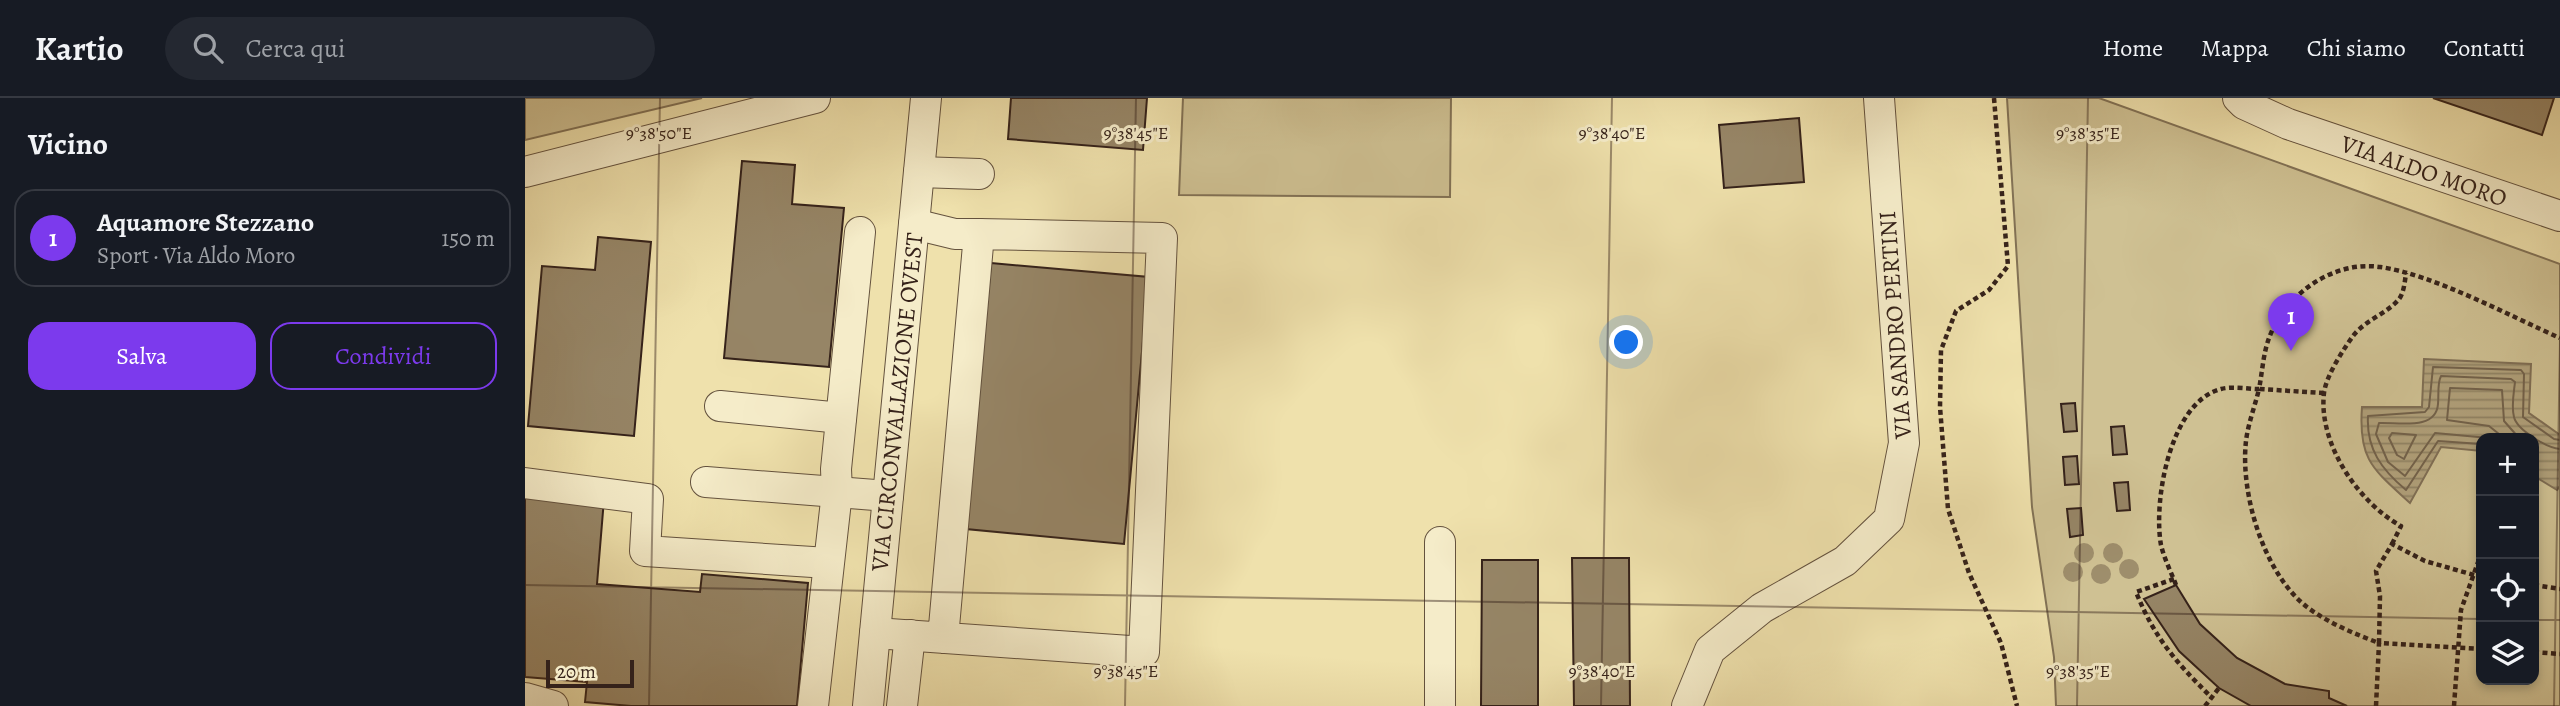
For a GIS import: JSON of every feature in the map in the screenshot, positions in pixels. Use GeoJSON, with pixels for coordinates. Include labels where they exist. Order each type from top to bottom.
{"type":"FeatureCollection","features":[{"type":"Feature","properties":{"kind":"street"},"geometry":{"type":"LineString","coordinates":[[525,172],[815,98]]}},
{"type":"Feature","properties":{"kind":"street","name":"VIA CIRCONVALLAZIONE OVEST"},"geometry":{"type":"LineString","coordinates":[[868,706],[926,98]]}},
{"type":"Feature","properties":{"kind":"street","name":"VIA SANDRO PERTINI"},"geometry":{"type":"LineString","coordinates":[[1687,706],[1710,650],[1762,608],[1845,561],[1889,519],[1904,443],[1879,98]]}},
{"type":"Feature","properties":{"kind":"street","name":"VIA ALDO MORO"},"geometry":{"type":"LineString","coordinates":[[2238,98],[2244,104],[2288,124],[2560,216]]}},
{"type":"Feature","properties":{"kind":"street","name":"VIA ALDO MORO"},"geometry":{"type":"LineString","coordinates":[[2257,98],[2288,124]]}},
{"type":"Feature","properties":{"kind":"street"},"geometry":{"type":"LineString","coordinates":[[919,172],[979,174]]}},
{"type":"Feature","properties":{"kind":"street"},"geometry":{"type":"LineString","coordinates":[[875,633],[1144,652],[1162,238],[955,234],[914,224]]}},
{"type":"Feature","properties":{"kind":"street"},"geometry":{"type":"LineString","coordinates":[[813,706],[837,492],[841,418],[860,232]]}},
{"type":"Feature","properties":{"kind":"street"},"geometry":{"type":"LineString","coordinates":[[943,638],[979,234]]}},
{"type":"Feature","properties":{"kind":"street"},"geometry":{"type":"LineString","coordinates":[[720,406],[841,418]]}},
{"type":"Feature","properties":{"kind":"street"},"geometry":{"type":"LineString","coordinates":[[706,482],[888,496]]}},
{"type":"Feature","properties":{"kind":"street"},"geometry":{"type":"LineString","coordinates":[[525,483],[648,499],[645,551],[828,563]]}},
{"type":"Feature","properties":{"kind":"street"},"geometry":{"type":"LineString","coordinates":[[1440,542],[1440,706]]}},
{"type":"Feature","properties":{"kind":"street"},"geometry":{"type":"LineString","coordinates":[[902,706],[910,635]]}},
{"type":"Feature","properties":{"kind":"street"},"geometry":{"type":"LineString","coordinates":[[525,698],[553,706]]}},
{"type":"Feature","properties":{"kind":"path"},"geometry":{"type":"LineString","coordinates":[[1994,98],[2008,266],[1989,290],[1956,311],[1941,350],[1940,407],[1948,509],[1969,573],[2001,643],[2017,706]]}},
{"type":"Feature","properties":{"kind":"path"},"geometry":{"type":"LineString","coordinates":[[2476,649],[2379,643],[2352,633],[2306,607],[2277,573],[2257,531],[2248,480],[2246,442],[2269,341],[2283,312],[2301,292],[2324,276],[2349,269],[2378,266],[2406,273],[2560,338]]}},
{"type":"Feature","properties":{"kind":"path"},"geometry":{"type":"LineString","coordinates":[[2376,706],[2380,596],[2376,571],[2401,526],[2374,508],[2355,487],[2340,461],[2328,427],[2324,393],[2354,334],[2400,298],[2406,273]]}},
{"type":"Feature","properties":{"kind":"path"},"geometry":{"type":"LineString","coordinates":[[2176,585],[2161,546],[2159,505],[2167,462],[2183,420],[2204,397],[2222,388],[2324,393]]}},
{"type":"Feature","properties":{"kind":"path"},"geometry":{"type":"LineString","coordinates":[[2392,544],[2425,561],[2476,576]]}},
{"type":"Feature","properties":{"kind":"path"},"geometry":{"type":"LineString","coordinates":[[2454,706],[2461,610],[2479,559]]}},
{"type":"Feature","properties":{"kind":"path"},"geometry":{"type":"LineString","coordinates":[[2174,579],[2136,592],[2150,626],[2179,665],[2211,698]]}},
{"type":"Feature","properties":{"kind":"path"},"geometry":{"type":"LineString","coordinates":[[2539,586],[2560,589]]}},
{"type":"Feature","properties":{"kind":"path"},"geometry":{"type":"LineString","coordinates":[[2539,652],[2560,654]]}},
{"type":"Feature","properties":{"kind":"path"},"geometry":{"type":"LineString","coordinates":[[2205,706],[2218,688]]}},
{"type":"Feature","properties":{"kind":"shaded area"},"geometry":{"type":"Polygon","coordinates":[[[525,98],[702,98],[525,140],[525,98]]]}},
{"type":"Feature","properties":{"kind":"shaded area"},"geometry":{"type":"Polygon","coordinates":[[[1183,98],[1451,98],[1450,197],[1179,195],[1183,98]]]}},
{"type":"Feature","properties":{"kind":"shaded area"},"geometry":{"type":"Polygon","coordinates":[[[2007,98],[2099,98],[2560,264],[2560,706],[2056,706],[2054,657],[2032,507],[2007,98]]]}},
{"type":"Feature","properties":{"kind":"water"},"geometry":{"type":"Polygon","coordinates":[[[2424,359],[2531,364],[2529,413],[2560,435],[2560,486],[2557,490],[2539,479],[2539,433],[2476,433],[2476,450],[2441,447],[2410,503],[2377,472],[2366,452],[2361,425],[2362,407],[2422,407],[2424,359]]]}},
{"type":"Feature","properties":{"kind":"building"},"geometry":{"type":"Polygon","coordinates":[[[1011,98],[1147,98],[1143,150],[1008,139],[1011,98]]]}},
{"type":"Feature","properties":{"kind":"building"},"geometry":{"type":"Polygon","coordinates":[[[2433,98],[2554,98],[2542,135],[2433,98]]]}},
{"type":"Feature","properties":{"kind":"building"},"geometry":{"type":"Polygon","coordinates":[[[1799,118],[1804,182],[1724,188],[1719,125],[1799,118]]]}},
{"type":"Feature","properties":{"kind":"building"},"geometry":{"type":"Polygon","coordinates":[[[742,161],[795,165],[792,204],[844,208],[829,367],[724,358],[742,161]]]}},
{"type":"Feature","properties":{"kind":"building"},"geometry":{"type":"Polygon","coordinates":[[[598,237],[651,242],[634,436],[528,426],[542,266],[595,270],[598,237]]]}},
{"type":"Feature","properties":{"kind":"building"},"geometry":{"type":"Polygon","coordinates":[[[991,263],[1149,277],[1124,544],[966,529],[991,263]]]}},
{"type":"Feature","properties":{"kind":"building"},"geometry":{"type":"Polygon","coordinates":[[[2075,403],[2077,431],[2064,432],[2061,404],[2075,403]]]}},
{"type":"Feature","properties":{"kind":"building"},"geometry":{"type":"Polygon","coordinates":[[[2124,426],[2127,454],[2113,455],[2111,427],[2124,426]]]}},
{"type":"Feature","properties":{"kind":"building"},"geometry":{"type":"Polygon","coordinates":[[[2077,456],[2079,484],[2065,485],[2063,457],[2077,456]]]}},
{"type":"Feature","properties":{"kind":"building"},"geometry":{"type":"Polygon","coordinates":[[[2128,482],[2130,510],[2117,511],[2114,483],[2128,482]]]}},
{"type":"Feature","properties":{"kind":"building"},"geometry":{"type":"Polygon","coordinates":[[[525,493],[604,499],[597,584],[700,592],[702,574],[808,583],[797,706],[631,706],[585,702],[587,682],[525,677],[525,493]]]}},
{"type":"Feature","properties":{"kind":"building"},"geometry":{"type":"Polygon","coordinates":[[[2081,508],[2083,535],[2070,537],[2067,509],[2081,508]]]}},
{"type":"Feature","properties":{"kind":"building"},"geometry":{"type":"Polygon","coordinates":[[[1572,558],[1629,558],[1630,706],[1574,706],[1572,558]]]}},
{"type":"Feature","properties":{"kind":"building"},"geometry":{"type":"Polygon","coordinates":[[[1482,560],[1538,560],[1538,706],[1481,706],[1482,560]]]}},
{"type":"Feature","properties":{"kind":"building"},"geometry":{"type":"Polygon","coordinates":[[[2176,585],[2200,624],[2237,658],[2285,684],[2329,691],[2329,698],[2347,706],[2251,706],[2219,688],[2179,651],[2144,599],[2176,585]]]}},
{"type":"Feature","properties":{"kind":"place","name":"Aquamore Stezzano"},"geometry":{"type":"Point","coordinates":[2291,351]}}]}
